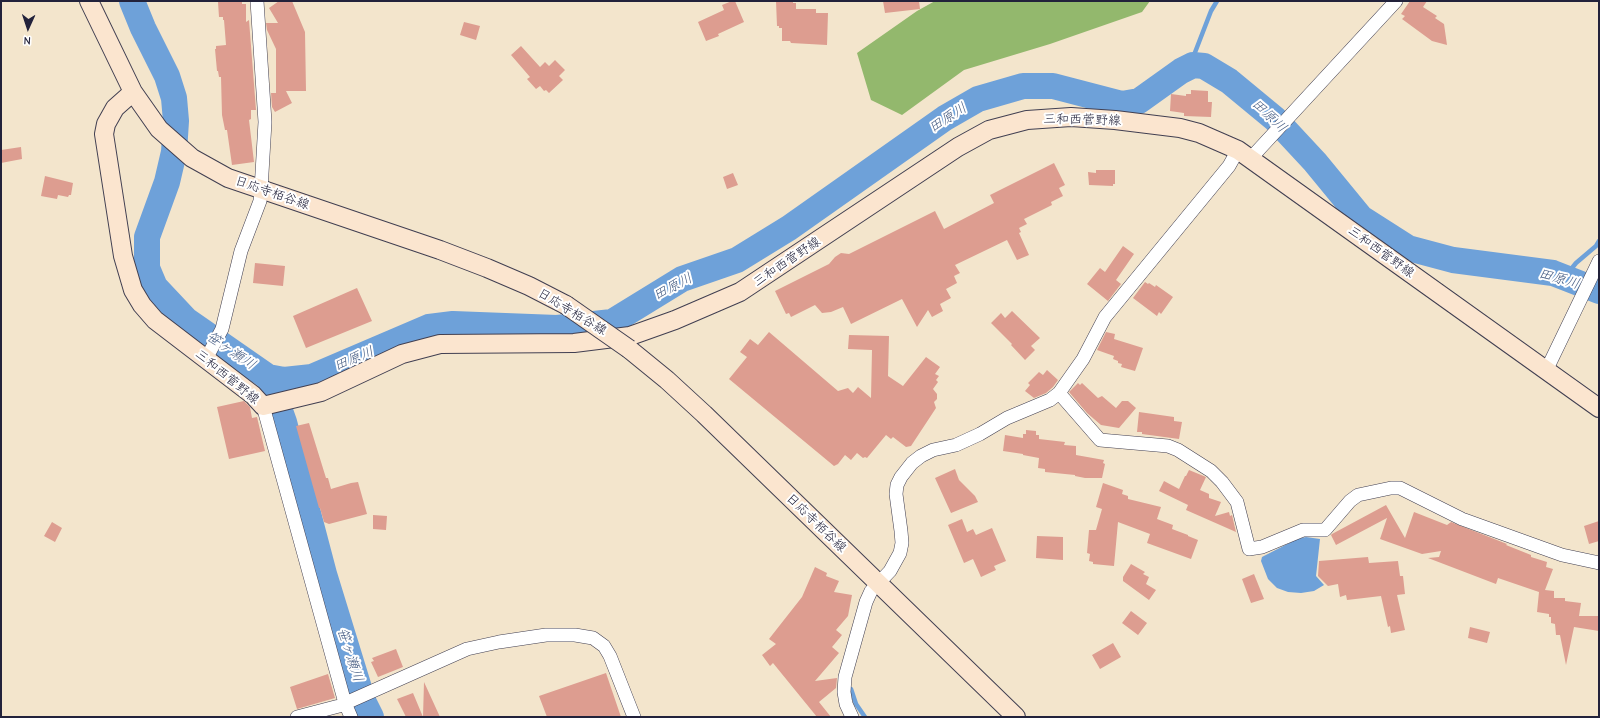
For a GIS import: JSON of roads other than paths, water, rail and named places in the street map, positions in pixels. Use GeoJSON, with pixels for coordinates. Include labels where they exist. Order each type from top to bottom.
{"type":"FeatureCollection","features":[{"type":"Feature","properties":{"kind":"main road","name":"日応寺栢谷線"},"geometry":{"type":"LineString","coordinates":[[89,1],[133,92],[159,129],[192,158],[228,178],[440,250],[487,268],[529,286],[566,305],[629,349],[667,380],[704,414],[1016,717]]}},
{"type":"Feature","properties":{"kind":"main road","name":"三和西菅野線"},"geometry":{"type":"LineString","coordinates":[[133,92],[116,108],[106,124],[104,134],[123,256],[133,290],[142,305],[155,320],[208,355],[265,405],[321,392],[402,354],[440,344],[574,343],[630,336],[675,320],[740,292],[958,147],[989,130],[1027,120],[1071,117],[1161,125],[1199,133],[1244,154],[1599,408]]}},
{"type":"Feature","properties":{"kind":"street"},"geometry":{"type":"LineString","coordinates":[[208,355],[222,329],[241,251],[260,201],[265,122],[257,1]]}},
{"type":"Feature","properties":{"kind":"street"},"geometry":{"type":"LineString","coordinates":[[852,717],[846,704],[844,692],[845,677],[866,602],[871,590],[890,571],[900,553],[902,543],[896,494],[897,485],[901,477],[912,463],[933,450],[956,445],[980,434],[1007,418],[1050,400],[1059,393],[1083,359],[1105,317],[1229,166],[1276,131],[1396,1]]}},
{"type":"Feature","properties":{"kind":"street"},"geometry":{"type":"LineString","coordinates":[[1546,371],[1584,295],[1599,260]]}},
{"type":"Feature","properties":{"kind":"street"},"geometry":{"type":"LineString","coordinates":[[1059,393],[1100,440],[1168,446],[1178,450],[1211,470],[1237,502],[1249,549],[1262,547],[1303,530],[1325,530],[1350,501],[1358,495],[1391,488],[1400,488],[1462,519],[1562,555],[1599,564]]}},
{"type":"Feature","properties":{"kind":"street"},"geometry":{"type":"LineString","coordinates":[[265,405],[348,701],[351,717]]}},
{"type":"Feature","properties":{"kind":"street"},"geometry":{"type":"LineString","coordinates":[[299,717],[348,701],[467,649],[499,642],[546,635],[575,635],[592,638],[604,646],[610,656],[634,717]]}},
{"type":"Feature","properties":{"kind":"water"},"geometry":{"type":"Polygon","coordinates":[[[1306,537],[1320,539],[1316,576],[1324,585],[1314,591],[1301,593],[1288,592],[1277,588],[1268,579],[1261,561],[1262,557],[1297,539],[1306,537]]]}},
{"type":"Feature","properties":{"kind":"waterway","name":"笹ヶ瀬川"},"geometry":{"type":"LineString","coordinates":[[132,1],[143,28],[167,76],[174,98],[176,121],[174,152],[167,182],[147,237],[147,268],[155,287],[186,320],[268,377],[284,422],[324,574],[363,701],[371,717]]}},
{"type":"Feature","properties":{"kind":"waterway"},"geometry":{"type":"LineString","coordinates":[[1193,65],[1194,55],[1211,11],[1217,1]]}},
{"type":"Feature","properties":{"kind":"waterway","name":"田原川"},"geometry":{"type":"LineString","coordinates":[[268,377],[284,380],[312,377],[429,327],[453,324],[557,328],[612,322],[682,279],[737,260],[789,228],[945,118],[978,99],[1023,86],[1053,86],[1122,104],[1139,101],[1181,71],[1193,65],[1204,66],[1229,81],[1275,119],[1315,162],[1361,218],[1408,248],[1453,260],[1553,273],[1599,291]]}},
{"type":"Feature","properties":{"kind":"waterway"},"geometry":{"type":"LineString","coordinates":[[1564,278],[1576,263],[1596,246],[1599,241]]}},
{"type":"Feature","properties":{"kind":"waterway"},"geometry":{"type":"LineString","coordinates":[[851,689],[856,704],[865,717]]}}]}
